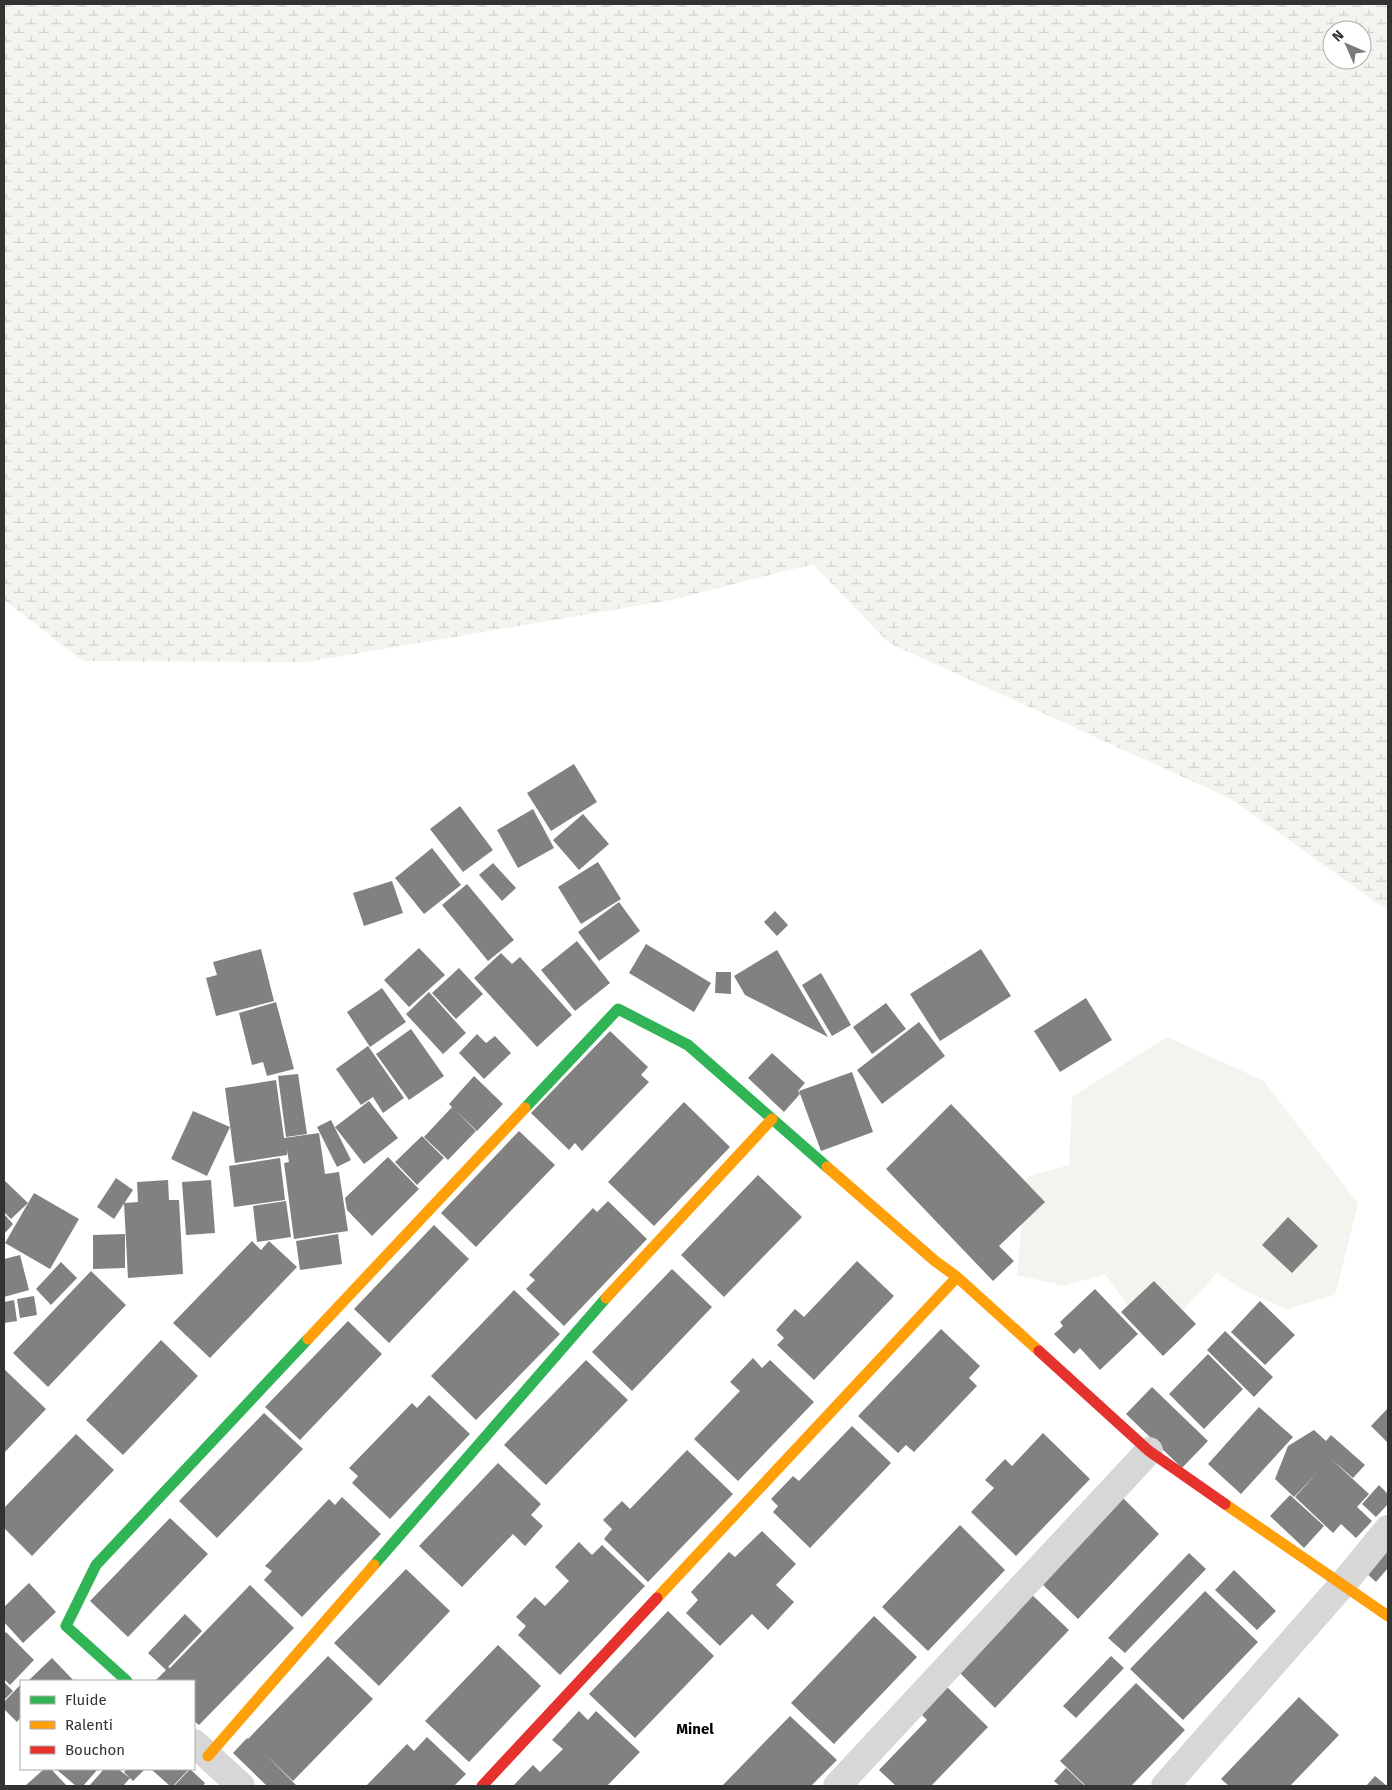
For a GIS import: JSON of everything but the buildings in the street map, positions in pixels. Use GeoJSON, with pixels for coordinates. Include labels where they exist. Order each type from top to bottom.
{"type":"FeatureCollection","features":[{"type":"Feature","properties":{"kind":"street"},"geometry":{"type":"LineString","coordinates":[[126,1680],[66,1626],[96,1565],[618,1008],[688,1045],[935,1261],[957,1277],[1149,1451],[1388,1616]]}},
{"type":"Feature","properties":{"kind":"street"},"geometry":{"type":"LineString","coordinates":[[241,1786],[201,1749],[609,1295],[772,1119]]}},
{"type":"Feature","properties":{"kind":"street"},"geometry":{"type":"LineString","coordinates":[[482,1786],[957,1277]]}},
{"type":"Feature","properties":{"kind":"street"},"geometry":{"type":"LineString","coordinates":[[837,1786],[1149,1451]]}},
{"type":"Feature","properties":{"kind":"street"},"geometry":{"type":"LineString","coordinates":[[1165,1786],[1343,1584],[1388,1530]]}},
{"type":"Feature","properties":{"kind":"green space"},"geometry":{"type":"Polygon","coordinates":[[[4,4],[1388,4],[1388,911],[1231,799],[889,643],[813,564],[671,600],[307,662],[83,661],[4,600],[4,4]]]}},
{"type":"Feature","properties":{"kind":"green space"},"geometry":{"type":"Polygon","coordinates":[[[1167,1037],[1264,1081],[1358,1204],[1335,1295],[1287,1309],[1247,1292],[1217,1273],[1177,1317],[1132,1312],[1105,1274],[1064,1286],[1017,1275],[1026,1177],[1069,1165],[1072,1097],[1167,1037]]]}},
{"type":"Feature","properties":{"kind":"traffic: fast"},"geometry":{"type":"LineString","coordinates":[[525,1108],[618,1009],[688,1045],[827,1167]]}},
{"type":"Feature","properties":{"kind":"traffic: fast"},"geometry":{"type":"LineString","coordinates":[[374,1565],[606,1298]]}},
{"type":"Feature","properties":{"kind":"traffic: fast"},"geometry":{"type":"LineString","coordinates":[[126,1680],[66,1626],[96,1565],[308,1339]]}},
{"type":"Feature","properties":{"kind":"traffic: slow"},"geometry":{"type":"LineString","coordinates":[[308,1339],[525,1108]]}},
{"type":"Feature","properties":{"kind":"traffic: slow"},"geometry":{"type":"LineString","coordinates":[[606,1298],[772,1119]]}},
{"type":"Feature","properties":{"kind":"traffic: slow"},"geometry":{"type":"LineString","coordinates":[[827,1167],[935,1261],[957,1277],[1039,1351]]}},
{"type":"Feature","properties":{"kind":"traffic: slow"},"geometry":{"type":"LineString","coordinates":[[657,1598],[957,1277]]}},
{"type":"Feature","properties":{"kind":"traffic: slow"},"geometry":{"type":"LineString","coordinates":[[1225,1504],[1388,1616]]}},
{"type":"Feature","properties":{"kind":"traffic: slow"},"geometry":{"type":"LineString","coordinates":[[208,1756],[374,1565]]}},
{"type":"Feature","properties":{"kind":"traffic: jam"},"geometry":{"type":"LineString","coordinates":[[1039,1351],[1149,1451],[1225,1504]]}},
{"type":"Feature","properties":{"kind":"traffic: jam"},"geometry":{"type":"LineString","coordinates":[[482,1786],[657,1598]]}},
{"type":"Feature","properties":{"kind":"district","name":"Minel"},"geometry":{"type":"Point","coordinates":[695,1729]}}]}
